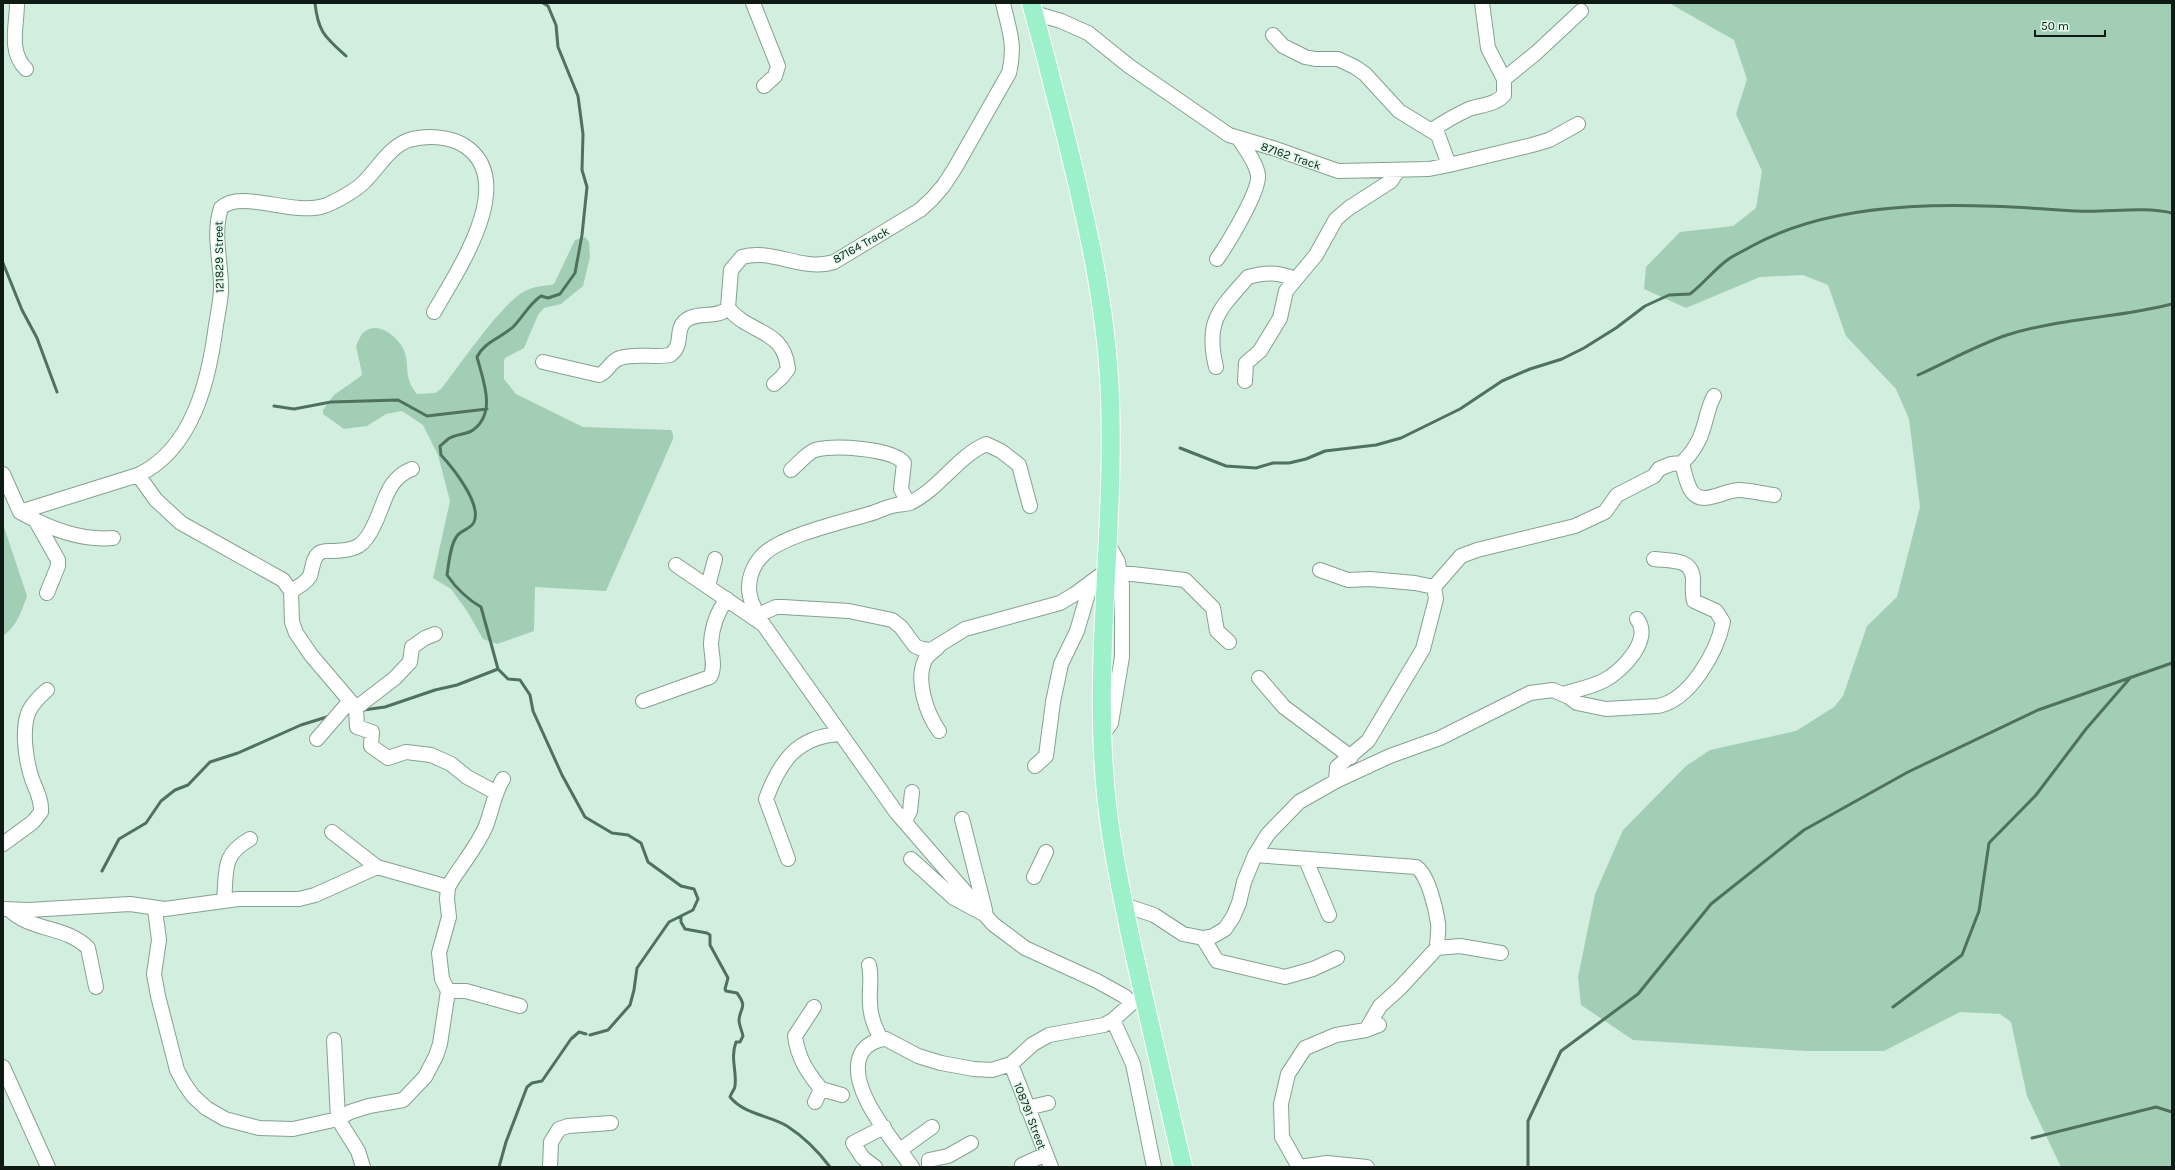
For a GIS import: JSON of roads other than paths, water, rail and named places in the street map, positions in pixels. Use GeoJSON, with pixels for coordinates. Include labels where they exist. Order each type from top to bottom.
{"type":"FeatureCollection","features":[{"type":"Feature","properties":{"kind":"main road"},"geometry":{"type":"LineString","coordinates":[[1033,8],[1089,235],[1105,327],[1110,411],[1108,544],[1113,572],[1103,632],[1102,736],[1104,783],[1111,837],[1124,904],[1137,1000],[1183,1167]]}},
{"type":"Feature","properties":{"kind":"street"},"geometry":{"type":"LineString","coordinates":[[17,3],[15,49],[17,58],[26,69]]}},
{"type":"Feature","properties":{"kind":"street"},"geometry":{"type":"LineString","coordinates":[[753,3],[778,66],[775,76],[764,86]]}},
{"type":"Feature","properties":{"kind":"street","name":"87164 Track"},"geometry":{"type":"LineString","coordinates":[[728,308],[731,270],[742,257],[764,255],[810,265],[824,265],[834,262],[920,210],[944,185],[1009,73],[1012,61],[1013,44],[1002,3]]}},
{"type":"Feature","properties":{"kind":"street"},"geometry":{"type":"LineString","coordinates":[[1432,130],[1458,115],[1501,98],[1504,95],[1504,79],[1488,48],[1482,3]]}},
{"type":"Feature","properties":{"kind":"street","name":"87162 Track"},"geometry":{"type":"LineString","coordinates":[[1033,8],[1088,33],[1129,66],[1213,126],[1239,139],[1276,149],[1338,171],[1429,169],[1450,165],[1532,146],[1549,140],[1578,124]]}},
{"type":"Feature","properties":{"kind":"street"},"geometry":{"type":"LineString","coordinates":[[1504,79],[1536,53],[1581,11]]}},
{"type":"Feature","properties":{"kind":"street"},"geometry":{"type":"LineString","coordinates":[[1273,35],[1283,46],[1305,57],[1315,59],[1338,59],[1355,67],[1365,74],[1395,108],[1432,130],[1441,140],[1450,165]]}},
{"type":"Feature","properties":{"kind":"street","name":"121829 Street"},"geometry":{"type":"LineString","coordinates":[[20,512],[138,475],[161,459],[189,425],[211,362],[221,292],[217,224],[221,208],[225,204],[237,200],[245,200],[301,209],[324,206],[364,182],[384,158],[409,140],[446,138],[458,141],[468,148],[478,161],[487,183],[487,191],[479,226],[469,251],[434,312]]}},
{"type":"Feature","properties":{"kind":"street"},"geometry":{"type":"LineString","coordinates":[[1217,259],[1230,241],[1258,180],[1253,160],[1239,139]]}},
{"type":"Feature","properties":{"kind":"street"},"geometry":{"type":"LineString","coordinates":[[1245,381],[1246,363],[1260,351],[1278,322],[1284,296],[1295,279],[1316,255],[1336,219],[1349,208],[1388,183],[1398,170]]}},
{"type":"Feature","properties":{"kind":"street"},"geometry":{"type":"LineString","coordinates":[[1216,367],[1211,336],[1216,317],[1248,277],[1269,272],[1281,273],[1295,279]]}},
{"type":"Feature","properties":{"kind":"street"},"geometry":{"type":"LineString","coordinates":[[543,362],[599,375],[606,371],[612,362],[620,358],[670,355],[679,344],[681,328],[684,322],[693,317],[722,312],[728,308],[743,322],[778,342],[784,350],[788,369],[774,384]]}},
{"type":"Feature","properties":{"kind":"street"},"geometry":{"type":"LineString","coordinates":[[1434,587],[1461,556],[1467,552],[1575,526],[1605,512],[1617,495],[1654,476],[1659,469],[1671,464],[1682,463],[1690,455],[1701,434],[1707,409],[1714,396]]}},
{"type":"Feature","properties":{"kind":"street"},"geometry":{"type":"LineString","coordinates":[[1030,506],[1019,465],[1001,451],[986,444],[975,450],[925,493],[908,503],[892,506],[790,540],[765,553],[752,569],[749,578],[751,600],[761,620],[839,734],[905,821],[1001,932],[1025,948],[1097,981],[1124,996],[1137,1000]]}},
{"type":"Feature","properties":{"kind":"street"},"geometry":{"type":"LineString","coordinates":[[791,470],[814,450],[833,448],[889,453],[900,458],[904,463],[901,489],[908,503]]}},
{"type":"Feature","properties":{"kind":"street"},"geometry":{"type":"LineString","coordinates":[[1682,463],[1688,487],[1693,495],[1700,498],[1714,497],[1726,492],[1740,490],[1774,495]]}},
{"type":"Feature","properties":{"kind":"street"},"geometry":{"type":"LineString","coordinates":[[291,591],[306,580],[319,554],[324,551],[352,550],[361,545],[374,526],[389,488],[397,478],[412,469]]}},
{"type":"Feature","properties":{"kind":"street"},"geometry":{"type":"LineString","coordinates":[[3,474],[20,512],[36,521],[80,536],[99,539],[113,538]]}},
{"type":"Feature","properties":{"kind":"street"},"geometry":{"type":"LineString","coordinates":[[138,475],[156,500],[181,523],[277,576],[291,591],[292,622],[296,633],[351,709],[357,727],[372,732],[371,746],[388,758],[406,752],[431,755],[451,764],[467,777],[495,792]]}},
{"type":"Feature","properties":{"kind":"street"},"geometry":{"type":"LineString","coordinates":[[36,521],[58,560],[58,566],[47,593]]}},
{"type":"Feature","properties":{"kind":"street"},"geometry":{"type":"LineString","coordinates":[[708,586],[715,559]]}},
{"type":"Feature","properties":{"kind":"street"},"geometry":{"type":"LineString","coordinates":[[1124,904],[1154,915],[1183,934],[1203,938],[1219,934],[1225,929],[1233,917],[1239,903],[1244,882],[1255,856],[1268,834],[1286,814],[1300,802],[1336,781],[1390,756],[1440,738],[1458,728],[1501,709],[1519,696],[1530,692],[1553,690],[1577,703],[1606,709],[1666,705],[1683,692],[1713,655],[1723,622],[1716,611],[1694,601],[1693,571],[1690,566],[1684,562],[1654,559]]}},
{"type":"Feature","properties":{"kind":"street"},"geometry":{"type":"LineString","coordinates":[[676,564],[761,620]]}},
{"type":"Feature","properties":{"kind":"street"},"geometry":{"type":"LineString","coordinates":[[1320,570],[1348,580],[1415,583],[1434,587]]}},
{"type":"Feature","properties":{"kind":"street"},"geometry":{"type":"LineString","coordinates":[[761,620],[776,607],[849,611],[892,620],[901,627],[916,646],[922,649],[931,650],[965,629],[1060,603],[1091,583],[1113,572],[1177,578],[1189,583],[1210,603],[1214,611],[1217,631],[1229,642]]}},
{"type":"Feature","properties":{"kind":"street"},"geometry":{"type":"LineString","coordinates":[[1035,766],[1046,756],[1053,702],[1061,664],[1077,630],[1091,583]]}},
{"type":"Feature","properties":{"kind":"street"},"geometry":{"type":"LineString","coordinates":[[1336,781],[1337,767],[1351,757],[1368,741],[1423,649],[1436,599],[1434,587]]}},
{"type":"Feature","properties":{"kind":"street"},"geometry":{"type":"LineString","coordinates":[[643,701],[710,677],[712,672],[711,644],[716,616],[727,599]]}},
{"type":"Feature","properties":{"kind":"street"},"geometry":{"type":"LineString","coordinates":[[1562,694],[1605,680],[1620,670],[1637,647],[1641,637],[1642,625],[1637,619]]}},
{"type":"Feature","properties":{"kind":"street"},"geometry":{"type":"LineString","coordinates":[[317,739],[332,721],[395,678],[410,662],[412,647],[425,638],[435,634]]}},
{"type":"Feature","properties":{"kind":"street"},"geometry":{"type":"LineString","coordinates":[[939,731],[930,718],[921,681],[925,660],[940,645]]}},
{"type":"Feature","properties":{"kind":"street"},"geometry":{"type":"LineString","coordinates":[[1259,678],[1284,707],[1351,757]]}},
{"type":"Feature","properties":{"kind":"street"},"geometry":{"type":"LineString","coordinates":[[3,844],[33,822],[42,812],[41,802],[29,769],[26,718],[30,710],[47,690]]}},
{"type":"Feature","properties":{"kind":"street"},"geometry":{"type":"LineString","coordinates":[[788,859],[766,799],[767,795],[781,766],[792,753],[813,738],[839,734]]}},
{"type":"Feature","properties":{"kind":"street"},"geometry":{"type":"LineString","coordinates":[[155,909],[159,940],[154,974],[158,996],[177,1070],[193,1096],[206,1108],[225,1119],[259,1128],[293,1129],[338,1119],[360,1108],[403,1100],[420,1084],[436,1056],[448,991],[442,979],[440,953],[449,917],[446,899],[448,887],[474,850],[486,827],[492,809],[495,792],[502,779]]}},
{"type":"Feature","properties":{"kind":"street"},"geometry":{"type":"LineString","coordinates":[[905,821],[910,811],[912,792]]}},
{"type":"Feature","properties":{"kind":"street"},"geometry":{"type":"LineString","coordinates":[[962,819],[986,914]]}},
{"type":"Feature","properties":{"kind":"street"},"geometry":{"type":"LineString","coordinates":[[332,832],[377,867],[448,887]]}},
{"type":"Feature","properties":{"kind":"street"},"geometry":{"type":"LineString","coordinates":[[224,900],[225,874],[229,856],[233,850],[250,838]]}},
{"type":"Feature","properties":{"kind":"street"},"geometry":{"type":"LineString","coordinates":[[1034,877],[1046,852]]}},
{"type":"Feature","properties":{"kind":"street"},"geometry":{"type":"LineString","coordinates":[[1255,856],[1409,866],[1419,869],[1424,874],[1438,925],[1437,948],[1399,989],[1380,1006],[1372,1027],[1336,1035],[1305,1048],[1288,1074],[1281,1104],[1282,1137],[1299,1167],[1327,1163],[1367,1167]]}},
{"type":"Feature","properties":{"kind":"street"},"geometry":{"type":"LineString","coordinates":[[911,859],[954,898],[975,911],[986,914]]}},
{"type":"Feature","properties":{"kind":"street"},"geometry":{"type":"LineString","coordinates":[[1306,860],[1329,915]]}},
{"type":"Feature","properties":{"kind":"street"},"geometry":{"type":"LineString","coordinates":[[7,910],[105,904],[130,904],[155,909],[184,907],[224,900],[299,899],[315,895],[377,867]]}},
{"type":"Feature","properties":{"kind":"street"},"geometry":{"type":"LineString","coordinates":[[7,910],[19,917],[70,936],[84,944],[88,948],[96,987]]}},
{"type":"Feature","properties":{"kind":"street"},"geometry":{"type":"LineString","coordinates":[[1203,938],[1217,961],[1284,977],[1324,965],[1337,958]]}},
{"type":"Feature","properties":{"kind":"street"},"geometry":{"type":"LineString","coordinates":[[1437,948],[1460,946],[1501,953]]}},
{"type":"Feature","properties":{"kind":"street"},"geometry":{"type":"LineString","coordinates":[[869,965],[871,974],[870,1003],[875,1027],[881,1039]]}},
{"type":"Feature","properties":{"kind":"street"},"geometry":{"type":"LineString","coordinates":[[448,991],[466,991],[520,1006]]}},
{"type":"Feature","properties":{"kind":"street"},"geometry":{"type":"LineString","coordinates":[[912,1167],[866,1101],[860,1086],[860,1061],[866,1047],[881,1039],[891,1042],[918,1056],[941,1063],[992,1070],[1011,1064],[1029,1047],[1049,1035],[1096,1028],[1113,1020],[1137,1000]]}},
{"type":"Feature","properties":{"kind":"street"},"geometry":{"type":"LineString","coordinates":[[814,1007],[795,1036],[797,1052],[818,1096],[842,1095]]}},
{"type":"Feature","properties":{"kind":"street"},"geometry":{"type":"LineString","coordinates":[[1113,1020],[1133,1064],[1154,1167]]}},
{"type":"Feature","properties":{"kind":"street"},"geometry":{"type":"LineString","coordinates":[[334,1040],[338,1119],[358,1151],[363,1167]]}},
{"type":"Feature","properties":{"kind":"street","name":"108791 Street"},"geometry":{"type":"LineString","coordinates":[[1011,1064],[1048,1161]]}},
{"type":"Feature","properties":{"kind":"street"},"geometry":{"type":"LineString","coordinates":[[3,1067],[48,1167]]}},
{"type":"Feature","properties":{"kind":"street"},"geometry":{"type":"LineString","coordinates":[[1027,1108],[1048,1103]]}},
{"type":"Feature","properties":{"kind":"street"},"geometry":{"type":"LineString","coordinates":[[550,1167],[551,1142],[559,1129],[568,1126],[611,1123]]}},
{"type":"Feature","properties":{"kind":"street"},"geometry":{"type":"LineString","coordinates":[[875,1167],[863,1158],[853,1143],[884,1127]]}},
{"type":"Feature","properties":{"kind":"street"},"geometry":{"type":"LineString","coordinates":[[900,1150],[932,1127]]}},
{"type":"Feature","properties":{"kind":"street"},"geometry":{"type":"LineString","coordinates":[[929,1167],[928,1160],[948,1156],[971,1144]]}},
{"type":"Feature","properties":{"kind":"street"},"geometry":{"type":"LineString","coordinates":[[1022,1164],[1048,1161]]}},
{"type":"Feature","properties":{"kind":"waterway"},"geometry":{"type":"LineString","coordinates":[[315,3],[316,13],[321,28],[328,39],[346,56]]}},
{"type":"Feature","properties":{"kind":"waterway"},"geometry":{"type":"LineString","coordinates":[[543,3],[548,6],[556,25],[558,47],[578,96],[583,134],[582,170],[587,187],[582,235],[575,273],[560,294],[548,298],[541,296],[533,303],[513,327],[488,344],[480,352],[477,357],[485,386],[485,415],[473,430],[450,438],[440,446],[441,455],[459,477],[470,496],[475,514],[473,524],[459,534],[453,544],[447,575],[462,593],[481,607],[498,669],[508,679],[520,680],[530,695],[533,711],[562,775],[585,817],[612,833],[628,835],[641,843],[648,862],[681,886],[694,889],[698,899],[693,910],[669,922],[637,968],[630,1005],[608,1030],[590,1035]]}},
{"type":"Feature","properties":{"kind":"waterway"},"geometry":{"type":"LineString","coordinates":[[1180,448],[1226,466],[1256,468],[1273,463],[1289,463],[1306,459],[1325,451],[1376,445],[1401,438],[1460,409],[1502,381],[1530,369],[1562,359],[1584,348],[1616,328],[1645,306],[1669,295],[1690,294],[1726,261],[1752,246],[1788,230],[1827,218],[1868,211],[1910,207],[1953,206],[1995,206],[2088,211],[2148,210],[2172,213]]}},
{"type":"Feature","properties":{"kind":"waterway"},"geometry":{"type":"LineString","coordinates":[[3,263],[22,310],[37,338],[57,392]]}},
{"type":"Feature","properties":{"kind":"waterway"},"geometry":{"type":"LineString","coordinates":[[1918,375],[1996,339],[2027,329],[2069,321],[2152,309],[2172,304]]}},
{"type":"Feature","properties":{"kind":"waterway"},"geometry":{"type":"LineString","coordinates":[[274,406],[294,409],[331,402],[398,400],[427,416],[487,409]]}},
{"type":"Feature","properties":{"kind":"waterway"},"geometry":{"type":"LineString","coordinates":[[1528,1167],[1528,1121],[1561,1051],[1638,994],[1711,904],[1804,830],[1908,772],[2038,710],[2172,663]]}},
{"type":"Feature","properties":{"kind":"waterway"},"geometry":{"type":"LineString","coordinates":[[363,710],[385,707],[435,690],[457,685],[498,669]]}},
{"type":"Feature","properties":{"kind":"waterway"},"geometry":{"type":"LineString","coordinates":[[1893,1007],[1962,955],[1979,911],[1989,843],[2036,795],[2086,729],[2131,677]]}},
{"type":"Feature","properties":{"kind":"waterway"},"geometry":{"type":"LineString","coordinates":[[102,871],[119,839],[146,823],[161,801],[175,790],[188,785],[210,762],[238,753],[301,725],[330,716]]}},
{"type":"Feature","properties":{"kind":"waterway"},"geometry":{"type":"LineString","coordinates":[[681,916],[681,922],[685,929],[707,933],[710,935],[710,945],[728,978],[725,989],[726,991],[737,993],[743,1005],[739,1020],[743,1036],[740,1042],[736,1042],[734,1048],[735,1086],[730,1097],[743,1108],[780,1122],[793,1130],[821,1155],[830,1167]]}},
{"type":"Feature","properties":{"kind":"waterway"},"geometry":{"type":"LineString","coordinates":[[499,1167],[506,1142],[527,1087],[532,1083],[542,1081],[571,1039],[579,1032],[586,1034]]}},
{"type":"Feature","properties":{"kind":"waterway"},"geometry":{"type":"LineString","coordinates":[[2032,1138],[2156,1107],[2172,1112]]}}]}
